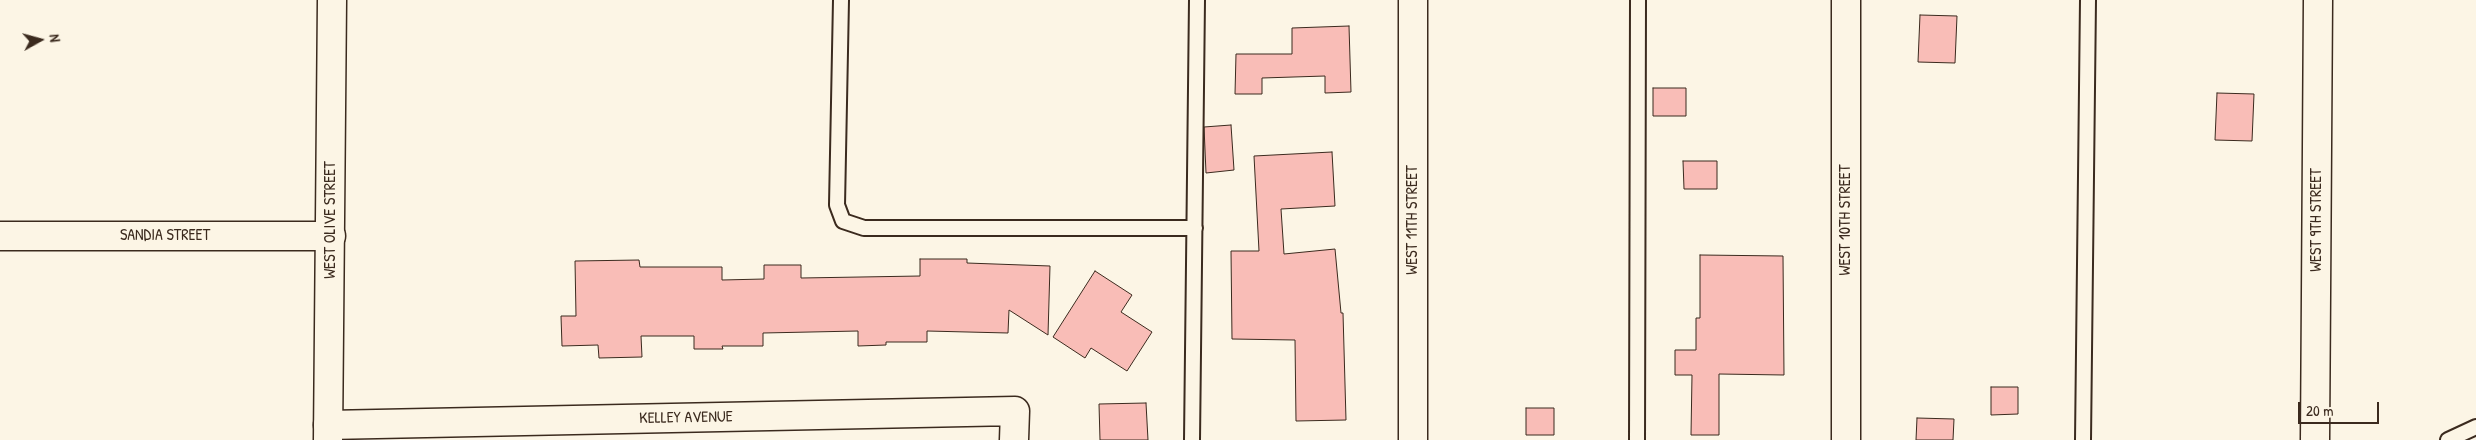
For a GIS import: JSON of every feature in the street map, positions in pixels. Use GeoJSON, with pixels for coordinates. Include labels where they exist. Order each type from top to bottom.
{"type":"FeatureCollection","features":[{"type":"Feature","properties":{"kind":"street","name":"WEST OLIVE STREET"},"geometry":{"type":"LineString","coordinates":[[328,432],[332,0]]}},
{"type":"Feature","properties":{"kind":"street","name":"WEST 11TH STREET"},"geometry":{"type":"LineString","coordinates":[[1412,440],[1413,0]]}},
{"type":"Feature","properties":{"kind":"street","name":"WEST 10TH STREET"},"geometry":{"type":"LineString","coordinates":[[1846,0],[1846,440]]}},
{"type":"Feature","properties":{"kind":"street","name":"WEST 9TH STREET"},"geometry":{"type":"LineString","coordinates":[[2315,440],[2318,0]]}},
{"type":"Feature","properties":{"kind":"street","name":"SANDIA STREET"},"geometry":{"type":"LineString","coordinates":[[0,236],[331,236]]}},
{"type":"Feature","properties":{"kind":"street","name":"KELLEY AVENUE"},"geometry":{"type":"LineString","coordinates":[[328,432],[1015,411],[1014,440]]}},
{"type":"Feature","properties":{"kind":"lane"},"geometry":{"type":"LineString","coordinates":[[841,0],[838,205],[843,221],[864,228],[1195,228]]}},
{"type":"Feature","properties":{"kind":"lane"},"geometry":{"type":"LineString","coordinates":[[1192,440],[1197,0]]}},
{"type":"Feature","properties":{"kind":"lane"},"geometry":{"type":"LineString","coordinates":[[1637,440],[1638,0]]}},
{"type":"Feature","properties":{"kind":"lane"},"geometry":{"type":"LineString","coordinates":[[2083,440],[2088,0]]}},
{"type":"Feature","properties":{"kind":"lane"},"geometry":{"type":"LineString","coordinates":[[2448,440],[2476,427]]}},
{"type":"Feature","properties":{"kind":"building"},"geometry":{"type":"Polygon","coordinates":[[[1920,15],[1957,16],[1955,63],[1918,62],[1920,15]]]}},
{"type":"Feature","properties":{"kind":"building"},"geometry":{"type":"Polygon","coordinates":[[[1349,26],[1351,92],[1325,93],[1325,76],[1262,78],[1262,94],[1235,94],[1236,54],[1292,54],[1292,28],[1349,26]]]}},
{"type":"Feature","properties":{"kind":"building"},"geometry":{"type":"Polygon","coordinates":[[[1653,88],[1686,88],[1686,116],[1653,116],[1653,88]]]}},
{"type":"Feature","properties":{"kind":"building"},"geometry":{"type":"Polygon","coordinates":[[[2217,93],[2254,94],[2252,141],[2215,140],[2217,93]]]}},
{"type":"Feature","properties":{"kind":"building"},"geometry":{"type":"Polygon","coordinates":[[[1231,125],[1234,170],[1206,173],[1204,127],[1231,125]]]}},
{"type":"Feature","properties":{"kind":"building"},"geometry":{"type":"Polygon","coordinates":[[[1332,152],[1335,206],[1281,209],[1284,254],[1335,249],[1341,313],[1343,313],[1346,420],[1296,421],[1295,340],[1232,339],[1231,251],[1259,251],[1254,156],[1332,152]]]}},
{"type":"Feature","properties":{"kind":"building"},"geometry":{"type":"Polygon","coordinates":[[[1683,161],[1717,161],[1717,189],[1684,189],[1683,161]]]}},
{"type":"Feature","properties":{"kind":"building"},"geometry":{"type":"Polygon","coordinates":[[[1700,255],[1783,256],[1784,375],[1719,374],[1719,435],[1691,435],[1692,375],[1675,375],[1675,350],[1696,350],[1696,318],[1700,318],[1700,255]]]}},
{"type":"Feature","properties":{"kind":"building"},"geometry":{"type":"Polygon","coordinates":[[[920,259],[967,259],[967,263],[1050,266],[1048,335],[1009,310],[1008,333],[927,331],[927,342],[886,342],[886,345],[858,346],[858,331],[763,333],[763,346],[722,346],[723,349],[694,349],[694,336],[641,336],[642,357],[599,358],[598,345],[562,346],[561,316],[576,316],[575,261],[639,260],[640,267],[722,267],[722,280],[764,279],[764,265],[801,265],[801,278],[920,276],[920,259]]]}},
{"type":"Feature","properties":{"kind":"building"},"geometry":{"type":"Polygon","coordinates":[[[1095,271],[1132,295],[1121,312],[1152,332],[1127,371],[1091,348],[1085,358],[1053,337],[1095,271]]]}},
{"type":"Feature","properties":{"kind":"building"},"geometry":{"type":"Polygon","coordinates":[[[1991,387],[2018,387],[2018,414],[1991,415],[1991,387]]]}},
{"type":"Feature","properties":{"kind":"building"},"geometry":{"type":"Polygon","coordinates":[[[1146,403],[1148,440],[1100,440],[1099,404],[1146,403]]]}},
{"type":"Feature","properties":{"kind":"building"},"geometry":{"type":"Polygon","coordinates":[[[1526,408],[1554,408],[1554,435],[1526,435],[1526,408]]]}},
{"type":"Feature","properties":{"kind":"building"},"geometry":{"type":"Polygon","coordinates":[[[1917,418],[1954,419],[1953,440],[1916,440],[1917,418]]]}}]}
